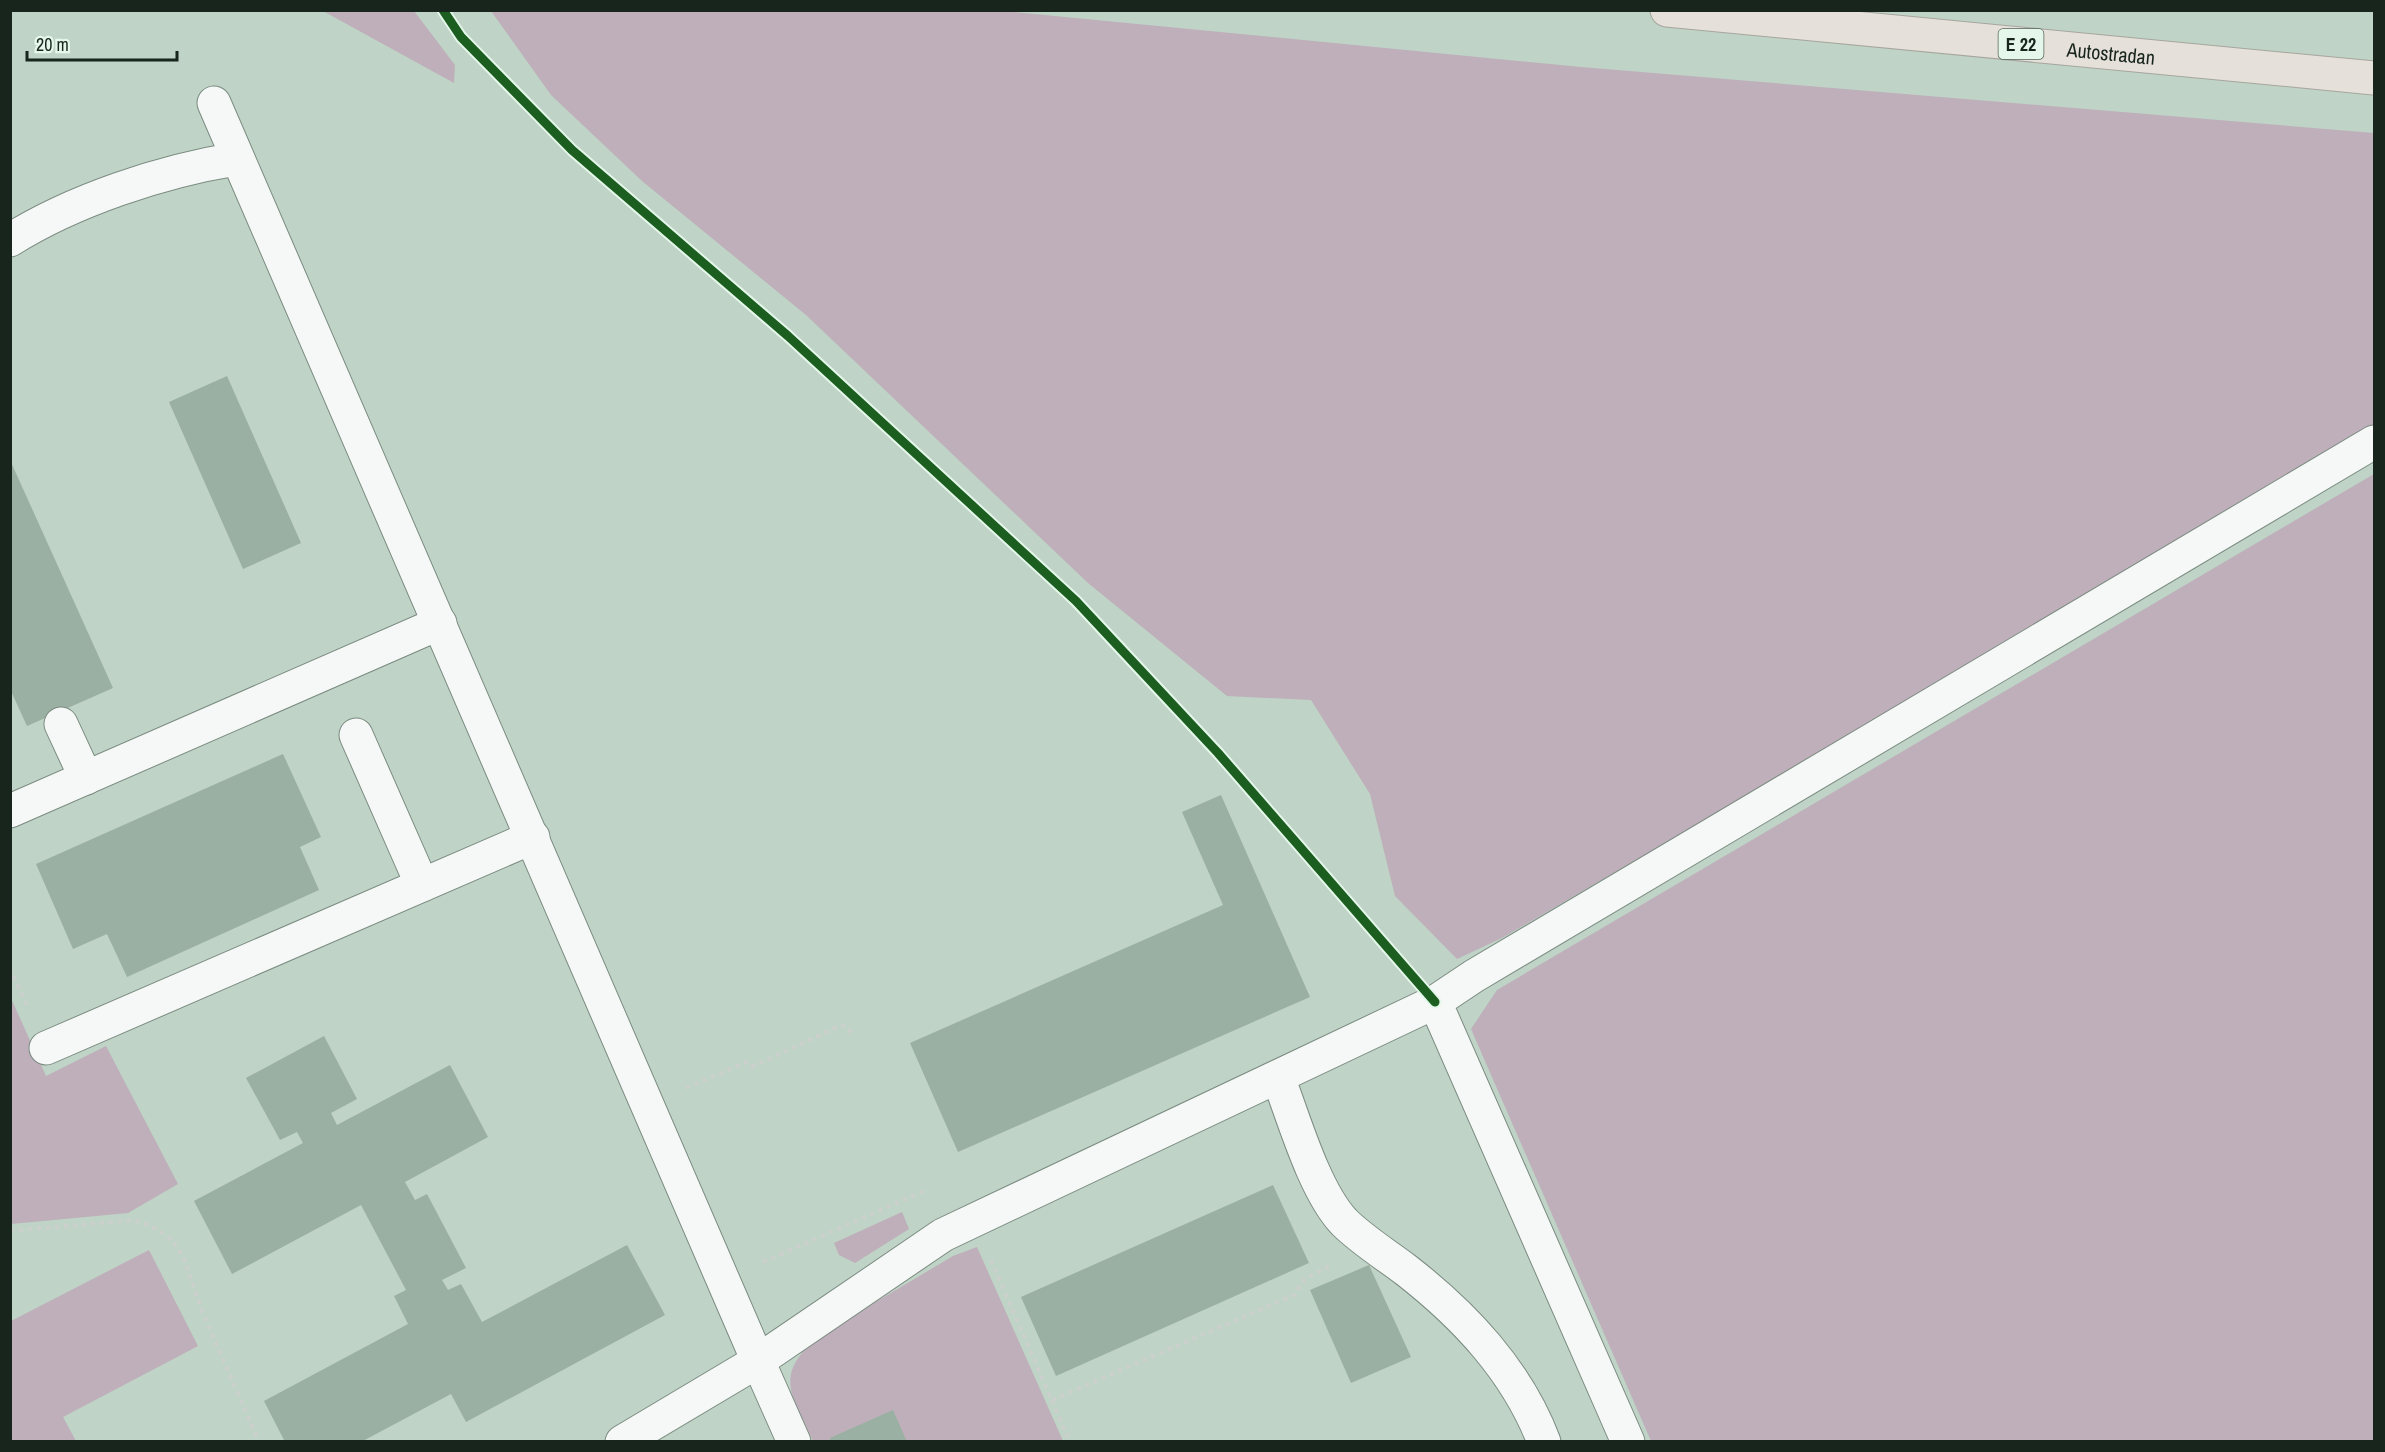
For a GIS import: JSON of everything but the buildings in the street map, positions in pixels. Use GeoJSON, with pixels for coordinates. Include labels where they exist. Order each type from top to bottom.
{"type":"FeatureCollection","features":[{"type":"Feature","properties":{"kind":"highway","name":"Autostradan"},"geometry":{"type":"LineString","coordinates":[[1667,10],[2374,78]]}},
{"type":"Feature","properties":{"kind":"lane"},"geometry":{"type":"LineString","coordinates":[[214,103],[236,159],[440,623],[794,1442]]}},
{"type":"Feature","properties":{"kind":"lane"},"geometry":{"type":"LineString","coordinates":[[10,240],[38,222],[137,183],[191,166],[236,159]]}},
{"type":"Feature","properties":{"kind":"lane"},"geometry":{"type":"LineString","coordinates":[[622,1442],[758,1361],[943,1235],[1435,1002],[1474,976],[2374,442]]}},
{"type":"Feature","properties":{"kind":"lane"},"geometry":{"type":"LineString","coordinates":[[10,811],[440,623]]}},
{"type":"Feature","properties":{"kind":"lane"},"geometry":{"type":"LineString","coordinates":[[61,724],[86,778]]}},
{"type":"Feature","properties":{"kind":"lane"},"geometry":{"type":"LineString","coordinates":[[356,735],[422,885]]}},
{"type":"Feature","properties":{"kind":"lane"},"geometry":{"type":"LineString","coordinates":[[46,1048],[533,837]]}},
{"type":"Feature","properties":{"kind":"lane"},"geometry":{"type":"LineString","coordinates":[[1435,1002],[1628,1442]]}},
{"type":"Feature","properties":{"kind":"lane"},"geometry":{"type":"LineString","coordinates":[[1278,1077],[1325,1195],[1344,1221],[1414,1277],[1493,1352],[1518,1386],[1544,1442]]}},
{"type":"Feature","properties":{"kind":"path"},"geometry":{"type":"LineString","coordinates":[[751,1067],[842,1025],[855,1035]]}},
{"type":"Feature","properties":{"kind":"path"},"geometry":{"type":"LineString","coordinates":[[648,1104],[749,1061]]}},
{"type":"Feature","properties":{"kind":"path"},"geometry":{"type":"LineString","coordinates":[[723,1280],[924,1191]]}},
{"type":"Feature","properties":{"kind":"path"},"geometry":{"type":"LineString","coordinates":[[10,1231],[134,1220],[152,1226],[171,1239],[183,1256],[202,1311],[259,1442]]}},
{"type":"Feature","properties":{"kind":"path"},"geometry":{"type":"LineString","coordinates":[[974,1221],[1070,1442]]}},
{"type":"Feature","properties":{"kind":"path"},"geometry":{"type":"LineString","coordinates":[[1052,1400],[1294,1295],[1305,1279],[1371,1244]]}},
{"type":"Feature","properties":{"kind":"shaded area"},"geometry":{"type":"Polygon","coordinates":[[[323,11],[414,11],[455,65],[454,83],[323,11]]]}},
{"type":"Feature","properties":{"kind":"shaded area"},"geometry":{"type":"Polygon","coordinates":[[[491,11],[1003,11],[1581,67],[2374,133],[2374,430],[1502,938],[1457,959],[1395,896],[1370,794],[1311,700],[1227,696],[1088,583],[806,315],[642,181],[551,95],[491,11]]]}},
{"type":"Feature","properties":{"kind":"shaded area"},"geometry":{"type":"Polygon","coordinates":[[[2374,474],[2374,1441],[1651,1441],[1471,1029],[1497,990],[2374,474]]]}},
{"type":"Feature","properties":{"kind":"shaded area"},"geometry":{"type":"Polygon","coordinates":[[[10,996],[46,1076],[106,1046],[178,1184],[128,1213],[11,1224],[10,996]]]}},
{"type":"Feature","properties":{"kind":"shaded area"},"geometry":{"type":"Polygon","coordinates":[[[902,1212],[909,1229],[855,1263],[839,1255],[834,1243],[902,1212]]]}},
{"type":"Feature","properties":{"kind":"shaded area"},"geometry":{"type":"Polygon","coordinates":[[[977,1247],[1063,1441],[813,1441],[793,1398],[791,1387],[791,1375],[803,1351],[817,1337],[953,1256],[977,1247]]]}},
{"type":"Feature","properties":{"kind":"shaded area"},"geometry":{"type":"Polygon","coordinates":[[[149,1250],[198,1346],[63,1417],[76,1441],[11,1441],[11,1321],[149,1250]]]}},
{"type":"Feature","properties":{"kind":"cycle path"},"geometry":{"type":"LineString","coordinates":[[443,10],[461,37],[572,150],[788,336],[1076,601],[1218,753],[1435,1002]]}}]}
